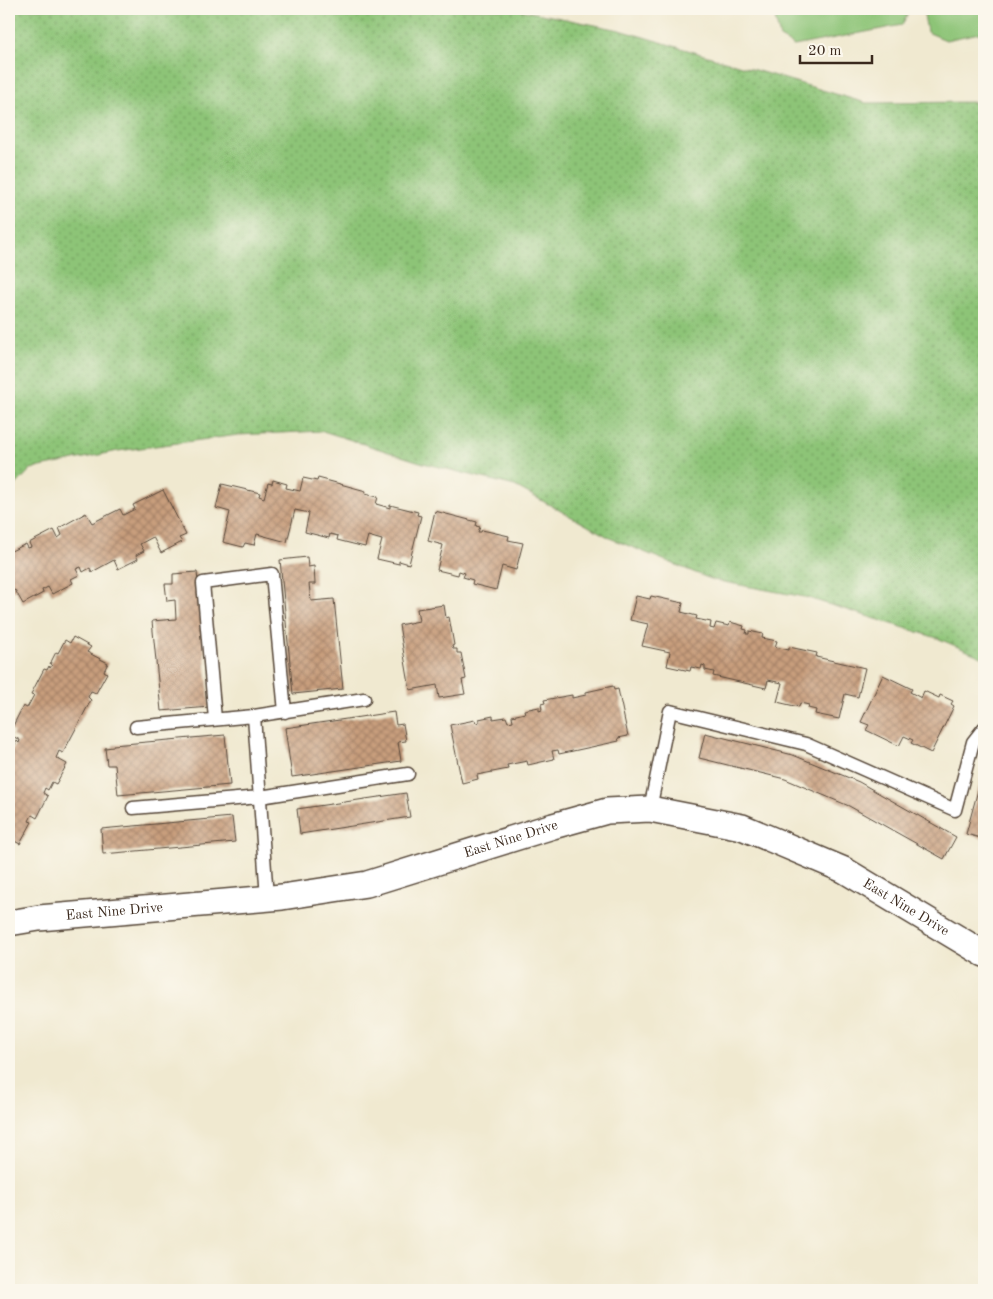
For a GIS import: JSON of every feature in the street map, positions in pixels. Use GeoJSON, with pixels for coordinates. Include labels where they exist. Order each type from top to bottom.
{"type":"FeatureCollection","features":[{"type":"Feature","properties":{"kind":"street","name":"East Nine Drive"},"geometry":{"type":"LineString","coordinates":[[9,923],[39,918],[267,898],[367,884],[607,811],[650,809],[742,827],[844,870],[984,954]]}},
{"type":"Feature","properties":{"kind":"lane"},"geometry":{"type":"LineString","coordinates":[[215,719],[203,582],[272,574],[285,712]]}},
{"type":"Feature","properties":{"kind":"lane"},"geometry":{"type":"LineString","coordinates":[[136,727],[254,716],[364,699]]}},
{"type":"Feature","properties":{"kind":"lane"},"geometry":{"type":"LineString","coordinates":[[650,809],[670,711],[806,744],[955,810],[973,742],[984,728]]}},
{"type":"Feature","properties":{"kind":"lane"},"geometry":{"type":"LineString","coordinates":[[254,716],[267,898]]}},
{"type":"Feature","properties":{"kind":"lane"},"geometry":{"type":"LineString","coordinates":[[132,808],[260,797],[408,774]]}},
{"type":"Feature","properties":{"kind":"green space"},"geometry":{"type":"Polygon","coordinates":[[[9,9],[516,9],[620,30],[866,103],[984,102],[984,658],[937,638],[805,597],[713,580],[612,539],[515,486],[423,463],[323,431],[238,435],[118,451],[31,469],[9,492],[9,9]]]}},
{"type":"Feature","properties":{"kind":"green space"},"geometry":{"type":"Polygon","coordinates":[[[773,9],[910,10],[902,25],[794,46],[780,38],[773,9]]]}},
{"type":"Feature","properties":{"kind":"green space"},"geometry":{"type":"Polygon","coordinates":[[[923,9],[984,9],[984,32],[946,40],[927,32],[923,9]]]}},
{"type":"Feature","properties":{"kind":"building"},"geometry":{"type":"Polygon","coordinates":[[[303,478],[317,481],[318,478],[366,491],[365,494],[378,497],[376,504],[390,508],[390,505],[418,512],[417,515],[421,516],[409,564],[399,561],[399,564],[377,559],[382,540],[368,536],[365,547],[337,540],[338,536],[330,534],[329,538],[305,532],[309,513],[295,510],[287,542],[257,534],[254,545],[245,543],[243,547],[223,542],[230,512],[216,508],[222,484],[260,493],[259,496],[264,498],[268,483],[272,484],[273,480],[287,484],[286,488],[300,491],[303,478]]]}},
{"type":"Feature","properties":{"kind":"building"},"geometry":{"type":"Polygon","coordinates":[[[163,490],[186,535],[179,538],[182,542],[161,553],[153,537],[140,544],[144,551],[136,555],[138,559],[118,569],[114,560],[92,572],[90,568],[83,572],[81,567],[76,569],[79,575],[71,579],[73,583],[52,594],[48,587],[42,590],[43,593],[23,604],[15,590],[9,593],[9,552],[26,544],[28,548],[31,547],[29,543],[54,530],[58,538],[62,535],[59,528],[86,513],[92,523],[120,509],[123,515],[135,509],[133,505],[163,490]]]}},
{"type":"Feature","properties":{"kind":"building"},"geometry":{"type":"Polygon","coordinates":[[[435,511],[477,522],[476,526],[480,527],[478,532],[482,530],[509,536],[508,540],[523,543],[516,570],[502,566],[496,590],[472,584],[473,580],[463,577],[465,573],[459,571],[458,575],[437,570],[443,545],[428,541],[435,511]]]}},
{"type":"Feature","properties":{"kind":"building"},"geometry":{"type":"Polygon","coordinates":[[[307,557],[308,567],[314,566],[315,584],[309,584],[311,601],[334,599],[343,689],[293,694],[280,560],[307,557]]]}},
{"type":"Feature","properties":{"kind":"building"},"geometry":{"type":"Polygon","coordinates":[[[197,572],[210,707],[161,711],[152,621],[176,619],[175,600],[167,601],[165,584],[173,584],[173,574],[197,572]]]}},
{"type":"Feature","properties":{"kind":"building"},"geometry":{"type":"Polygon","coordinates":[[[636,596],[650,599],[651,596],[683,603],[681,612],[697,616],[696,619],[711,622],[710,628],[714,629],[716,623],[729,626],[730,622],[744,626],[743,629],[747,630],[746,634],[749,634],[749,631],[763,634],[762,638],[777,641],[775,647],[789,650],[789,647],[817,653],[816,657],[865,668],[858,697],[845,694],[839,719],[815,714],[816,710],[808,708],[809,705],[800,703],[799,707],[777,702],[782,683],[768,680],[766,688],[713,676],[714,672],[705,670],[705,666],[702,665],[701,669],[691,667],[690,671],[667,666],[670,652],[642,646],[648,624],[630,620],[636,596]]]}},
{"type":"Feature","properties":{"kind":"building"},"geometry":{"type":"Polygon","coordinates":[[[444,605],[446,618],[449,617],[454,645],[452,646],[453,649],[457,649],[457,653],[461,653],[466,679],[462,680],[465,694],[439,698],[437,685],[410,690],[399,625],[419,621],[417,609],[444,605]]]}},
{"type":"Feature","properties":{"kind":"building"},"geometry":{"type":"Polygon","coordinates":[[[73,637],[91,647],[87,652],[108,663],[104,671],[107,673],[96,693],[91,691],[88,697],[91,700],[63,753],[59,751],[56,758],[67,764],[56,784],[52,782],[48,790],[45,788],[43,793],[48,796],[37,818],[32,815],[29,821],[32,822],[20,844],[9,838],[9,761],[12,754],[10,753],[17,741],[19,743],[20,740],[12,736],[14,732],[11,730],[23,706],[27,708],[34,695],[31,694],[44,669],[47,670],[49,666],[50,668],[56,652],[58,653],[65,640],[70,643],[73,637]]]}},
{"type":"Feature","properties":{"kind":"building"},"geometry":{"type":"Polygon","coordinates":[[[883,675],[912,689],[910,692],[921,698],[924,691],[939,698],[940,695],[953,701],[951,704],[954,706],[931,753],[911,743],[913,740],[904,736],[899,746],[866,730],[869,725],[861,722],[883,675]]]}},
{"type":"Feature","properties":{"kind":"building"},"geometry":{"type":"Polygon","coordinates":[[[613,686],[614,690],[618,689],[628,736],[618,738],[619,741],[559,754],[558,750],[552,751],[554,759],[528,765],[527,761],[507,765],[508,769],[477,775],[478,779],[462,783],[450,725],[475,720],[476,723],[479,722],[479,719],[493,716],[493,719],[506,717],[508,722],[513,721],[512,716],[525,713],[524,710],[539,707],[539,711],[542,710],[541,704],[545,703],[544,700],[572,695],[572,698],[586,695],[586,692],[613,686]]]}},
{"type":"Feature","properties":{"kind":"building"},"geometry":{"type":"Polygon","coordinates":[[[394,712],[396,725],[403,724],[406,741],[398,742],[401,761],[292,777],[285,728],[394,712]]]}},
{"type":"Feature","properties":{"kind":"building"},"geometry":{"type":"Polygon","coordinates":[[[705,733],[793,755],[859,782],[956,837],[944,859],[849,806],[785,779],[699,758],[705,733]]]}},
{"type":"Feature","properties":{"kind":"building"},"geometry":{"type":"Polygon","coordinates":[[[225,735],[230,785],[118,795],[115,765],[107,765],[105,748],[113,747],[113,745],[225,735]]]}},
{"type":"Feature","properties":{"kind":"building"},"geometry":{"type":"Polygon","coordinates":[[[984,768],[984,839],[966,834],[984,768]]]}},
{"type":"Feature","properties":{"kind":"building"},"geometry":{"type":"Polygon","coordinates":[[[406,793],[410,817],[300,834],[297,809],[406,793]]]}},
{"type":"Feature","properties":{"kind":"building"},"geometry":{"type":"Polygon","coordinates":[[[232,817],[235,842],[103,854],[101,829],[232,817]]]}}]}
